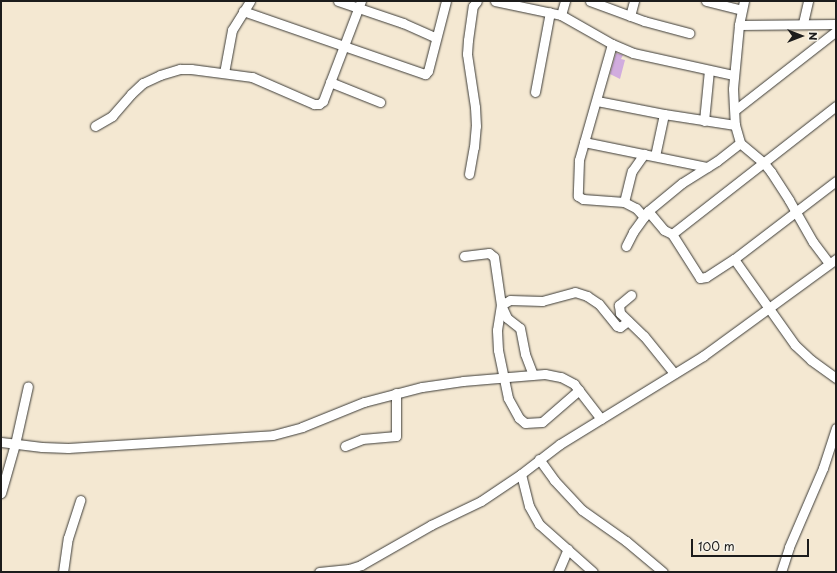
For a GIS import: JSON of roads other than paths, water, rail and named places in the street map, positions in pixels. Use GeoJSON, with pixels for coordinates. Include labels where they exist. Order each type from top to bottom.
{"type":"FeatureCollection","features":[{"type":"Feature","properties":{"kind":"street"},"geometry":{"type":"LineString","coordinates":[[224,73],[232,30],[243,10],[250,1]]}},
{"type":"Feature","properties":{"kind":"street"},"geometry":{"type":"LineString","coordinates":[[338,1],[360,5],[436,38]]}},
{"type":"Feature","properties":{"kind":"street"},"geometry":{"type":"LineString","coordinates":[[243,10],[425,74],[428,71],[446,1]]}},
{"type":"Feature","properties":{"kind":"street"},"geometry":{"type":"LineString","coordinates":[[469,174],[474,147],[476,108],[468,54],[468,40],[474,6],[477,1]]}},
{"type":"Feature","properties":{"kind":"street"},"geometry":{"type":"LineString","coordinates":[[495,1],[561,15],[612,44],[659,59],[733,74]]}},
{"type":"Feature","properties":{"kind":"street"},"geometry":{"type":"LineString","coordinates":[[561,15],[565,1]]}},
{"type":"Feature","properties":{"kind":"street"},"geometry":{"type":"LineString","coordinates":[[590,1],[630,16],[689,33]]}},
{"type":"Feature","properties":{"kind":"street"},"geometry":{"type":"LineString","coordinates":[[630,16],[634,1]]}},
{"type":"Feature","properties":{"kind":"street"},"geometry":{"type":"LineString","coordinates":[[319,572],[348,571],[376,557],[431,524],[481,501],[521,474],[540,459],[601,419],[703,356],[832,261],[813,242],[789,200],[763,162],[740,143],[736,125],[733,74],[743,5],[706,1]]}},
{"type":"Feature","properties":{"kind":"street"},"geometry":{"type":"LineString","coordinates":[[803,23],[808,1]]}},
{"type":"Feature","properties":{"kind":"street"},"geometry":{"type":"LineString","coordinates":[[95,126],[112,116],[131,94],[143,83],[160,74],[185,69],[252,77],[314,104],[319,104],[323,101],[360,5]]}},
{"type":"Feature","properties":{"kind":"street"},"geometry":{"type":"LineString","coordinates":[[535,92],[550,12]]}},
{"type":"Feature","properties":{"kind":"street"},"geometry":{"type":"LineString","coordinates":[[739,25],[803,23],[836,24]]}},
{"type":"Feature","properties":{"kind":"street"},"geometry":{"type":"LineString","coordinates":[[735,110],[836,31]]}},
{"type":"Feature","properties":{"kind":"street"},"geometry":{"type":"LineString","coordinates":[[612,44],[584,142],[578,169],[578,198],[624,202],[646,214],[664,230],[672,234],[700,278],[706,277],[734,259],[836,181]]}},
{"type":"Feature","properties":{"kind":"street"},"geometry":{"type":"LineString","coordinates":[[704,121],[709,70]]}},
{"type":"Feature","properties":{"kind":"street"},"geometry":{"type":"LineString","coordinates":[[330,82],[380,102]]}},
{"type":"Feature","properties":{"kind":"street"},"geometry":{"type":"LineString","coordinates":[[597,100],[664,114],[736,125]]}},
{"type":"Feature","properties":{"kind":"street"},"geometry":{"type":"LineString","coordinates":[[672,234],[836,106]]}},
{"type":"Feature","properties":{"kind":"street"},"geometry":{"type":"LineString","coordinates":[[655,156],[664,114]]}},
{"type":"Feature","properties":{"kind":"street"},"geometry":{"type":"LineString","coordinates":[[584,142],[707,167]]}},
{"type":"Feature","properties":{"kind":"street"},"geometry":{"type":"LineString","coordinates":[[626,246],[633,232],[646,214],[682,183],[740,143]]}},
{"type":"Feature","properties":{"kind":"street"},"geometry":{"type":"LineString","coordinates":[[624,202],[632,171],[644,154]]}},
{"type":"Feature","properties":{"kind":"street"},"geometry":{"type":"LineString","coordinates":[[464,256],[489,253],[494,257],[501,305],[506,318],[520,328],[525,354],[533,375]]}},
{"type":"Feature","properties":{"kind":"street"},"geometry":{"type":"LineString","coordinates":[[734,259],[795,344],[811,360],[836,378]]}},
{"type":"Feature","properties":{"kind":"street"},"geometry":{"type":"LineString","coordinates":[[501,305],[510,300],[542,301],[575,292],[587,296],[599,304],[617,326],[620,327],[628,321]]}},
{"type":"Feature","properties":{"kind":"street"},"geometry":{"type":"LineString","coordinates":[[631,295],[620,303],[618,309],[644,336],[674,373]]}},
{"type":"Feature","properties":{"kind":"street"},"geometry":{"type":"LineString","coordinates":[[501,305],[497,330],[503,377],[513,410],[519,418],[525,423],[542,422],[579,390]]}},
{"type":"Feature","properties":{"kind":"street"},"geometry":{"type":"LineString","coordinates":[[1,442],[68,448],[273,435],[302,427],[364,402],[396,393],[463,380],[545,374],[562,376],[574,384],[601,419]]}},
{"type":"Feature","properties":{"kind":"street"},"geometry":{"type":"LineString","coordinates":[[1,493],[15,444],[28,386]]}},
{"type":"Feature","properties":{"kind":"street"},"geometry":{"type":"LineString","coordinates":[[345,446],[362,439],[396,436],[396,393]]}},
{"type":"Feature","properties":{"kind":"street"},"geometry":{"type":"LineString","coordinates":[[781,572],[789,547],[823,468],[836,428]]}},
{"type":"Feature","properties":{"kind":"street"},"geometry":{"type":"LineString","coordinates":[[540,459],[554,480],[582,510],[626,541],[663,572]]}},
{"type":"Feature","properties":{"kind":"street"},"geometry":{"type":"LineString","coordinates":[[521,474],[529,506],[539,524],[593,572]]}},
{"type":"Feature","properties":{"kind":"street"},"geometry":{"type":"LineString","coordinates":[[63,572],[68,538],[80,500]]}},
{"type":"Feature","properties":{"kind":"street"},"geometry":{"type":"LineString","coordinates":[[558,572],[568,549]]}}]}
